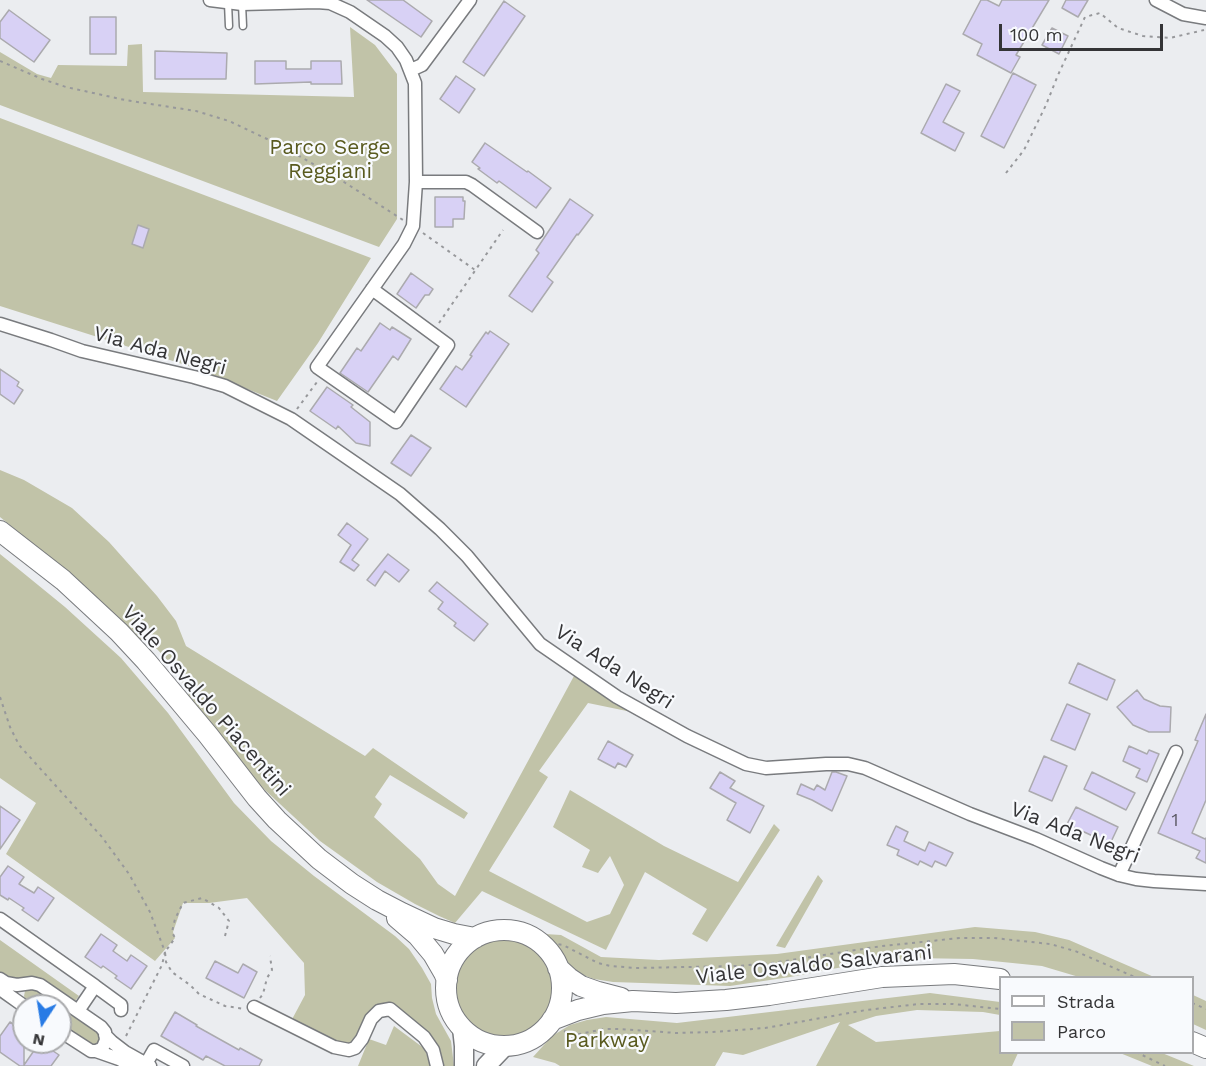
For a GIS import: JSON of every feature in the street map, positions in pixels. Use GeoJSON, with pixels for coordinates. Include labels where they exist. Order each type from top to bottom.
{"type":"FeatureCollection","features":[{"type":"Feature","properties":{"kind":"main road","name":"Viale Osvaldo Piacentini"},"geometry":{"type":"LineString","coordinates":[[0,531],[63,580],[120,632],[208,735],[256,798],[276,820],[319,859],[377,900],[434,927],[475,938]]}},
{"type":"Feature","properties":{"kind":"main road","name":"Viale Osvaldo Piacentini"},"geometry":{"type":"LineString","coordinates":[[377,900],[418,936],[433,954],[447,980]]}},
{"type":"Feature","properties":{"kind":"main road","name":"Viale Osvaldo Piacentini"},"geometry":{"type":"LineString","coordinates":[[464,1066],[462,1028],[450,1010],[446,990],[448,971],[456,955],[475,938],[506,930],[527,935],[545,948],[558,968],[561,981],[558,1008],[550,1022]]}},
{"type":"Feature","properties":{"kind":"main road","name":"Viale Osvaldo Salvarani"},"geometry":{"type":"LineString","coordinates":[[558,968],[581,986],[633,1001]]}},
{"type":"Feature","properties":{"kind":"main road","name":"Viale Osvaldo Salvarani"},"geometry":{"type":"LineString","coordinates":[[550,1022],[594,1006],[633,1001],[676,1003],[726,1000],[882,977],[954,974],[999,979]]}},
{"type":"Feature","properties":{"kind":"main road"},"geometry":{"type":"LineString","coordinates":[[462,1028],[481,1041],[505,1046],[530,1040],[550,1022]]}},
{"type":"Feature","properties":{"kind":"main road"},"geometry":{"type":"LineString","coordinates":[[486,1066],[505,1046]]}},
{"type":"Feature","properties":{"kind":"street"},"geometry":{"type":"LineString","coordinates":[[210,0],[242,4],[330,3],[342,8],[385,36],[406,60],[415,83],[416,182],[413,226],[404,244],[317,367],[396,422],[448,345],[372,290]]}},
{"type":"Feature","properties":{"kind":"street"},"geometry":{"type":"LineString","coordinates":[[411,70],[422,65],[470,0]]}},
{"type":"Feature","properties":{"kind":"street"},"geometry":{"type":"LineString","coordinates":[[1156,0],[1183,14],[1206,17]]}},
{"type":"Feature","properties":{"kind":"street"},"geometry":{"type":"LineString","coordinates":[[416,182],[466,182],[537,232]]}},
{"type":"Feature","properties":{"kind":"street","name":"Via Ada Negri"},"geometry":{"type":"LineString","coordinates":[[0,324],[82,351],[225,386],[291,419],[400,494],[440,528],[467,556],[540,644],[617,696],[687,736],[746,764],[766,768],[848,764],[865,768],[1119,875],[1154,881],[1206,884]]}},
{"type":"Feature","properties":{"kind":"street"},"geometry":{"type":"LineString","coordinates":[[1119,875],[1176,752]]}},
{"type":"Feature","properties":{"kind":"street"},"geometry":{"type":"LineString","coordinates":[[0,919],[121,1005],[121,1011]]}},
{"type":"Feature","properties":{"kind":"street"},"geometry":{"type":"LineString","coordinates":[[0,979],[6,983],[40,985],[101,1027],[106,1041],[104,1047],[96,1051]]}},
{"type":"Feature","properties":{"kind":"street"},"geometry":{"type":"LineString","coordinates":[[20,994],[24,984]]}},
{"type":"Feature","properties":{"kind":"street"},"geometry":{"type":"LineString","coordinates":[[78,1011],[95,986]]}},
{"type":"Feature","properties":{"kind":"street"},"geometry":{"type":"LineString","coordinates":[[254,1007],[334,1047],[349,1050],[355,1048],[362,1039],[371,1019],[380,1011],[390,1009],[424,1037],[433,1050],[437,1066]]}},
{"type":"Feature","properties":{"kind":"street"},"geometry":{"type":"LineString","coordinates":[[105,1035],[125,1052],[148,1065],[154,1050],[183,1066]]}},
{"type":"Feature","properties":{"kind":"street"},"geometry":{"type":"LineString","coordinates":[[72,1039],[90,1051],[119,1059],[132,1066]]}},
{"type":"Feature","properties":{"kind":"lane"},"geometry":{"type":"LineString","coordinates":[[228,3],[229,26]]}},
{"type":"Feature","properties":{"kind":"lane"},"geometry":{"type":"LineString","coordinates":[[242,4],[243,26]]}},
{"type":"Feature","properties":{"kind":"path"},"geometry":{"type":"LineString","coordinates":[[1006,173],[1024,150],[1085,17],[1100,13],[1118,28],[1143,36],[1170,38],[1206,30]]}},
{"type":"Feature","properties":{"kind":"path"},"geometry":{"type":"LineString","coordinates":[[0,61],[66,87],[125,100],[196,111],[229,121],[261,135],[344,182],[413,226],[475,270]]}},
{"type":"Feature","properties":{"kind":"path"},"geometry":{"type":"LineString","coordinates":[[432,333],[503,230]]}},
{"type":"Feature","properties":{"kind":"path"},"geometry":{"type":"LineString","coordinates":[[291,419],[324,372]]}},
{"type":"Feature","properties":{"kind":"path"},"geometry":{"type":"LineString","coordinates":[[0,698],[19,745],[102,837],[129,874],[150,912],[165,952],[166,962],[172,972],[199,994],[225,1006],[244,1010],[254,1007],[263,994],[267,978],[272,970],[270,956]]}},
{"type":"Feature","properties":{"kind":"path"},"geometry":{"type":"LineString","coordinates":[[120,1048],[162,965],[165,952],[175,938],[172,932],[175,919],[183,903],[202,898],[219,908],[229,921],[225,936]]}},
{"type":"Feature","properties":{"kind":"path"},"geometry":{"type":"LineString","coordinates":[[545,948],[550,943],[564,945],[598,963],[610,966],[636,968],[738,966],[890,945],[986,937],[1050,944],[1075,951],[1132,976]]}},
{"type":"Feature","properties":{"kind":"path"},"geometry":{"type":"LineString","coordinates":[[550,1022],[574,1035],[604,1029],[676,1033],[713,1032],[765,1028],[866,1010],[919,1004],[953,1004],[999,1009]]}},
{"type":"Feature","properties":{"kind":"path"},"geometry":{"type":"LineString","coordinates":[[1138,1054],[1165,1066]]}},
{"type":"Feature","properties":{"kind":"green space","name":"Parco Serge Reggiani"},"geometry":{"type":"Polygon","coordinates":[[[350,27],[375,45],[397,74],[397,219],[379,247],[0,105],[0,52],[37,74],[51,78],[58,65],[127,66],[128,45],[142,44],[143,92],[354,97],[350,27]]]}},
{"type":"Feature","properties":{"kind":"green space"},"geometry":{"type":"Polygon","coordinates":[[[0,118],[371,258],[318,343],[277,401],[195,368],[0,306],[0,118]]]}},
{"type":"Feature","properties":{"kind":"green space"},"geometry":{"type":"Polygon","coordinates":[[[0,470],[24,480],[72,508],[109,542],[176,621],[186,646],[365,756],[373,748],[468,813],[464,819],[390,775],[375,797],[382,804],[374,817],[420,859],[438,884],[455,896],[579,670],[651,716],[588,703],[539,771],[548,777],[489,871],[587,922],[610,914],[624,885],[610,856],[598,873],[582,867],[590,850],[553,827],[570,790],[664,846],[738,882],[774,824],[780,830],[707,942],[692,934],[707,909],[645,872],[606,950],[482,891],[455,923],[439,916],[377,882],[320,841],[253,779],[194,706],[180,677],[157,649],[130,634],[104,604],[0,517],[0,470]]]}},
{"type":"Feature","properties":{"kind":"green space"},"geometry":{"type":"Polygon","coordinates":[[[0,554],[65,607],[121,658],[168,713],[234,803],[271,841],[409,949],[431,984],[436,1014],[451,1041],[454,1066],[437,1066],[433,1050],[390,1009],[379,1011],[349,1050],[289,1025],[305,995],[304,963],[247,898],[209,903],[183,903],[173,932],[175,938],[155,961],[6,854],[36,803],[0,778],[0,554]]]}},
{"type":"Feature","properties":{"kind":"green space"},"geometry":{"type":"Polygon","coordinates":[[[818,875],[823,881],[785,948],[776,946],[818,875]]]}},
{"type":"Feature","properties":{"kind":"green space"},"geometry":{"type":"Polygon","coordinates":[[[975,927],[1035,932],[1069,940],[1152,976],[1076,976],[1042,966],[973,959],[912,958],[848,966],[730,986],[613,982],[580,974],[569,965],[545,934],[561,935],[601,957],[659,960],[777,954],[975,927]]]}},
{"type":"Feature","properties":{"kind":"green space"},"geometry":{"type":"Polygon","coordinates":[[[0,940],[79,996],[75,1001],[72,999],[72,994],[62,994],[37,980],[16,979],[0,973],[0,940]]]}},
{"type":"Feature","properties":{"kind":"green space"},"geometry":{"type":"Polygon","coordinates":[[[504,940],[522,943],[538,954],[549,970],[552,988],[549,1006],[538,1022],[522,1033],[504,1036],[486,1033],[470,1022],[459,1006],[456,988],[459,970],[470,954],[486,943],[504,940]]]}},
{"type":"Feature","properties":{"kind":"green space"},"geometry":{"type":"Polygon","coordinates":[[[33,987],[44,994],[24,994],[28,988],[33,987]]]}},
{"type":"Feature","properties":{"kind":"green space","name":"Parkway"},"geometry":{"type":"Polygon","coordinates":[[[930,993],[999,1002],[999,1015],[983,1012],[917,1010],[876,1016],[848,1025],[876,1042],[999,1031],[999,1054],[1018,1054],[1012,1066],[816,1066],[840,1022],[743,1055],[723,1052],[715,1066],[560,1066],[533,1057],[552,1036],[570,1025],[587,1020],[606,1017],[677,1023],[930,993]]]}},
{"type":"Feature","properties":{"kind":"green space"},"geometry":{"type":"Polygon","coordinates":[[[1194,995],[1206,1001],[1206,1030],[1194,1024],[1194,995]]]}},
{"type":"Feature","properties":{"kind":"green space"},"geometry":{"type":"Polygon","coordinates":[[[72,1013],[95,1028],[102,1038],[98,1046],[93,1048],[72,1035],[72,1013]]]}},
{"type":"Feature","properties":{"kind":"green space"},"geometry":{"type":"Polygon","coordinates":[[[394,1026],[425,1049],[430,1066],[358,1066],[369,1039],[386,1045],[394,1026]]]}},
{"type":"Feature","properties":{"kind":"green space"},"geometry":{"type":"Polygon","coordinates":[[[1122,1054],[1164,1054],[1194,1066],[1152,1066],[1122,1054]]]}},
{"type":"Feature","properties":{"kind":"building"},"geometry":{"type":"Polygon","coordinates":[[[367,0],[403,0],[432,21],[421,37],[367,0]]]}},
{"type":"Feature","properties":{"kind":"building"},"geometry":{"type":"Polygon","coordinates":[[[981,0],[987,0],[999,6],[1002,0],[1049,0],[1016,55],[1020,57],[1011,73],[977,55],[982,44],[963,34],[981,0]]]}},
{"type":"Feature","properties":{"kind":"building"},"geometry":{"type":"Polygon","coordinates":[[[1066,0],[1088,0],[1078,17],[1062,8],[1066,0]]]}},
{"type":"Feature","properties":{"kind":"building"},"geometry":{"type":"Polygon","coordinates":[[[504,1],[525,16],[484,76],[463,62],[504,1]]]}},
{"type":"Feature","properties":{"kind":"building"},"geometry":{"type":"Polygon","coordinates":[[[9,10],[50,40],[34,62],[0,38],[0,22],[9,10]]]}},
{"type":"Feature","properties":{"kind":"building"},"geometry":{"type":"Polygon","coordinates":[[[90,17],[116,17],[116,54],[90,54],[90,17]]]}},
{"type":"Feature","properties":{"kind":"building"},"geometry":{"type":"Polygon","coordinates":[[[1052,28],[1068,36],[1059,54],[1042,45],[1052,28]]]}},
{"type":"Feature","properties":{"kind":"building"},"geometry":{"type":"Polygon","coordinates":[[[155,51],[227,53],[226,79],[155,79],[155,51]]]}},
{"type":"Feature","properties":{"kind":"building"},"geometry":{"type":"Polygon","coordinates":[[[255,61],[286,61],[286,69],[311,69],[311,61],[341,61],[342,84],[311,84],[311,82],[255,84],[255,61]]]}},
{"type":"Feature","properties":{"kind":"building"},"geometry":{"type":"Polygon","coordinates":[[[1013,73],[1036,85],[1004,148],[981,136],[1013,73]]]}},
{"type":"Feature","properties":{"kind":"building"},"geometry":{"type":"Polygon","coordinates":[[[456,76],[475,89],[459,113],[440,99],[456,76]]]}},
{"type":"Feature","properties":{"kind":"building"},"geometry":{"type":"Polygon","coordinates":[[[946,84],[960,91],[943,122],[964,133],[955,151],[921,133],[946,84]]]}},
{"type":"Feature","properties":{"kind":"building"},"geometry":{"type":"Polygon","coordinates":[[[485,143],[551,188],[536,208],[499,181],[497,183],[472,162],[485,143]]]}},
{"type":"Feature","properties":{"kind":"building"},"geometry":{"type":"Polygon","coordinates":[[[435,197],[463,197],[465,201],[464,219],[453,219],[453,227],[435,227],[435,197]]]}},
{"type":"Feature","properties":{"kind":"building"},"geometry":{"type":"Polygon","coordinates":[[[570,199],[593,215],[547,277],[553,282],[532,312],[509,296],[539,253],[536,250],[570,199]]]}},
{"type":"Feature","properties":{"kind":"building"},"geometry":{"type":"Polygon","coordinates":[[[138,225],[149,229],[143,248],[132,244],[138,225]]]}},
{"type":"Feature","properties":{"kind":"building"},"geometry":{"type":"Polygon","coordinates":[[[411,273],[433,289],[429,295],[425,295],[416,308],[397,294],[411,273]]]}},
{"type":"Feature","properties":{"kind":"building"},"geometry":{"type":"Polygon","coordinates":[[[380,323],[390,330],[392,327],[411,339],[398,360],[393,356],[368,392],[340,373],[357,348],[361,351],[380,323]]]}},
{"type":"Feature","properties":{"kind":"building"},"geometry":{"type":"Polygon","coordinates":[[[490,331],[509,344],[466,407],[440,389],[456,366],[462,370],[486,332],[488,334],[490,331]]]}},
{"type":"Feature","properties":{"kind":"building"},"geometry":{"type":"Polygon","coordinates":[[[0,369],[19,382],[17,386],[23,390],[14,404],[0,394],[0,369]]]}},
{"type":"Feature","properties":{"kind":"building"},"geometry":{"type":"Polygon","coordinates":[[[327,387],[353,405],[351,407],[370,422],[370,446],[356,443],[338,426],[336,429],[310,411],[327,387]]]}},
{"type":"Feature","properties":{"kind":"building"},"geometry":{"type":"Polygon","coordinates":[[[411,435],[431,448],[411,476],[391,463],[411,435]]]}},
{"type":"Feature","properties":{"kind":"building"},"geometry":{"type":"Polygon","coordinates":[[[347,523],[368,539],[352,560],[359,565],[354,571],[340,562],[351,545],[338,535],[347,523]]]}},
{"type":"Feature","properties":{"kind":"building"},"geometry":{"type":"Polygon","coordinates":[[[388,554],[409,570],[399,582],[385,571],[375,586],[367,580],[388,554]]]}},
{"type":"Feature","properties":{"kind":"building"},"geometry":{"type":"Polygon","coordinates":[[[437,582],[488,624],[474,641],[454,626],[456,623],[438,609],[443,602],[429,591],[437,582]]]}},
{"type":"Feature","properties":{"kind":"building"},"geometry":{"type":"Polygon","coordinates":[[[1078,663],[1115,680],[1107,700],[1069,683],[1078,663]]]}},
{"type":"Feature","properties":{"kind":"building"},"geometry":{"type":"Polygon","coordinates":[[[1137,690],[1144,699],[1160,706],[1171,707],[1170,732],[1149,732],[1133,725],[1117,707],[1137,690]]]}},
{"type":"Feature","properties":{"kind":"building"},"geometry":{"type":"Polygon","coordinates":[[[1067,704],[1090,714],[1075,750],[1051,740],[1067,704]]]}},
{"type":"Feature","properties":{"kind":"building"},"geometry":{"type":"Polygon","coordinates":[[[1206,714],[1206,800],[1192,833],[1206,838],[1206,863],[1196,858],[1200,851],[1158,833],[1198,741],[1195,740],[1206,714]]]}},
{"type":"Feature","properties":{"kind":"building"},"geometry":{"type":"Polygon","coordinates":[[[608,741],[633,755],[626,767],[618,763],[615,768],[598,759],[608,741]]]}},
{"type":"Feature","properties":{"kind":"building"},"geometry":{"type":"Polygon","coordinates":[[[1129,746],[1147,754],[1149,750],[1159,754],[1147,782],[1136,777],[1140,769],[1123,761],[1129,746]]]}},
{"type":"Feature","properties":{"kind":"building"},"geometry":{"type":"Polygon","coordinates":[[[1044,756],[1067,766],[1052,801],[1029,791],[1044,756]]]}},
{"type":"Feature","properties":{"kind":"building"},"geometry":{"type":"Polygon","coordinates":[[[720,772],[735,781],[730,788],[764,806],[750,833],[727,820],[736,803],[710,788],[720,772]]]}},
{"type":"Feature","properties":{"kind":"building"},"geometry":{"type":"Polygon","coordinates":[[[832,772],[847,776],[832,811],[797,794],[801,784],[814,790],[817,785],[825,790],[832,772]]]}},
{"type":"Feature","properties":{"kind":"building"},"geometry":{"type":"Polygon","coordinates":[[[1092,772],[1135,793],[1126,810],[1084,789],[1092,772]]]}},
{"type":"Feature","properties":{"kind":"building"},"geometry":{"type":"Polygon","coordinates":[[[0,806],[20,820],[0,849],[0,806]]]}},
{"type":"Feature","properties":{"kind":"building"},"geometry":{"type":"Polygon","coordinates":[[[1076,807],[1118,827],[1110,844],[1067,824],[1076,807]]]}},
{"type":"Feature","properties":{"kind":"building"},"geometry":{"type":"Polygon","coordinates":[[[896,826],[908,832],[904,841],[925,851],[929,842],[953,853],[946,866],[935,861],[932,867],[920,861],[918,865],[897,855],[899,850],[887,845],[896,826]]]}},
{"type":"Feature","properties":{"kind":"building"},"geometry":{"type":"Polygon","coordinates":[[[8,866],[24,877],[19,884],[34,893],[38,887],[54,898],[38,921],[22,910],[24,908],[0,895],[0,877],[8,866]]]}},
{"type":"Feature","properties":{"kind":"building"},"geometry":{"type":"Polygon","coordinates":[[[101,934],[117,945],[113,951],[127,961],[131,955],[147,966],[131,989],[103,966],[101,968],[85,957],[101,934]]]}},
{"type":"Feature","properties":{"kind":"building"},"geometry":{"type":"Polygon","coordinates":[[[215,961],[238,973],[243,964],[257,972],[244,998],[206,978],[215,961]]]}},
{"type":"Feature","properties":{"kind":"building"},"geometry":{"type":"Polygon","coordinates":[[[175,1012],[239,1050],[240,1048],[262,1060],[259,1066],[225,1066],[206,1056],[203,1060],[161,1036],[175,1012]]]}},
{"type":"Feature","properties":{"kind":"building"},"geometry":{"type":"Polygon","coordinates":[[[10,1022],[12,1023],[12,1054],[24,1054],[24,1065],[32,1054],[59,1055],[51,1066],[20,1066],[0,1052],[0,1036],[10,1022]]]}}]}
